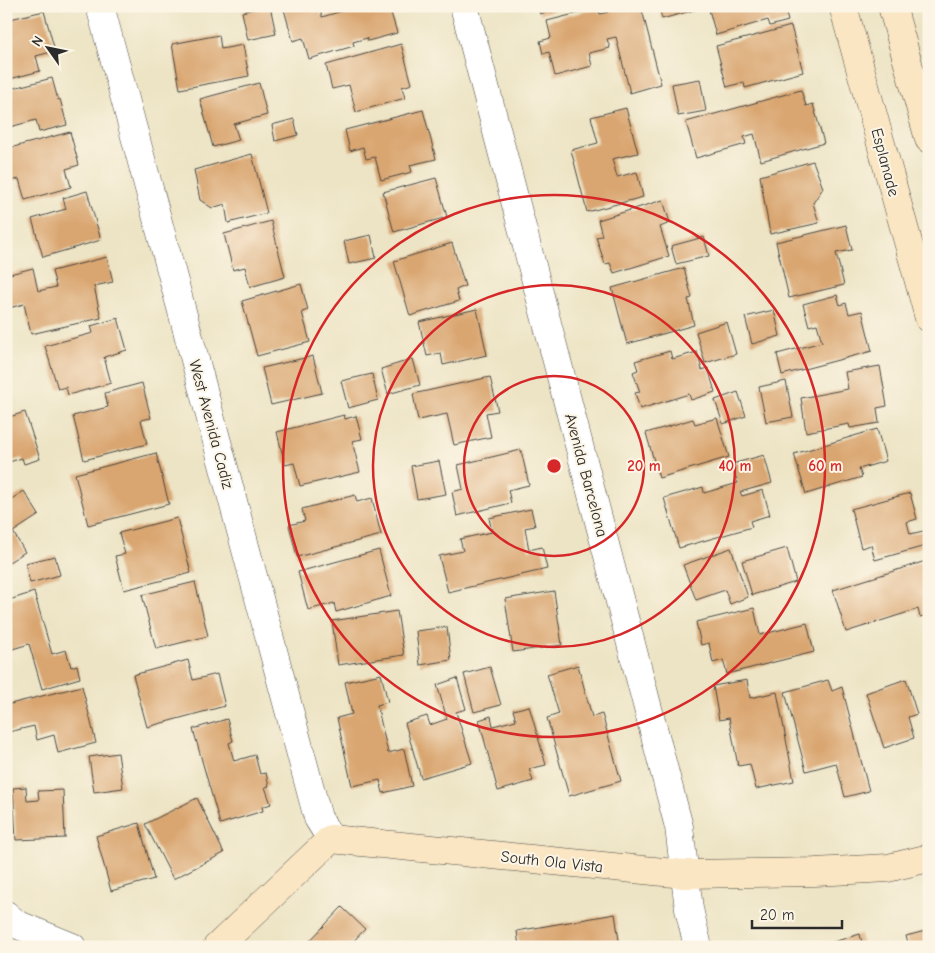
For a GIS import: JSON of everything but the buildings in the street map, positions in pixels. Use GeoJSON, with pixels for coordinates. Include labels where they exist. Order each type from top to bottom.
{"type":"FeatureCollection","features":[{"type":"Feature","properties":{"kind":"street","name":"West Avenida Cadiz"},"geometry":{"type":"LineString","coordinates":[[100,6],[318,818],[330,839]]}},
{"type":"Feature","properties":{"kind":"street","name":"Avenida Barcelona"},"geometry":{"type":"LineString","coordinates":[[464,6],[679,827],[688,909],[698,947]]}},
{"type":"Feature","properties":{"kind":"street","name":"Esplanade"},"geometry":{"type":"LineString","coordinates":[[843,6],[929,318]]}},
{"type":"Feature","properties":{"kind":"street"},"geometry":{"type":"LineString","coordinates":[[892,6],[929,139]]}},
{"type":"Feature","properties":{"kind":"street","name":"South Ola Vista"},"geometry":{"type":"LineString","coordinates":[[330,839],[684,874],[814,872],[888,868],[929,858]]}},
{"type":"Feature","properties":{"kind":"street"},"geometry":{"type":"LineString","coordinates":[[217,947],[330,839]]}},
{"type":"Feature","properties":{"kind":"street"},"geometry":{"type":"LineString","coordinates":[[6,915],[16,924],[72,947]]}}]}
